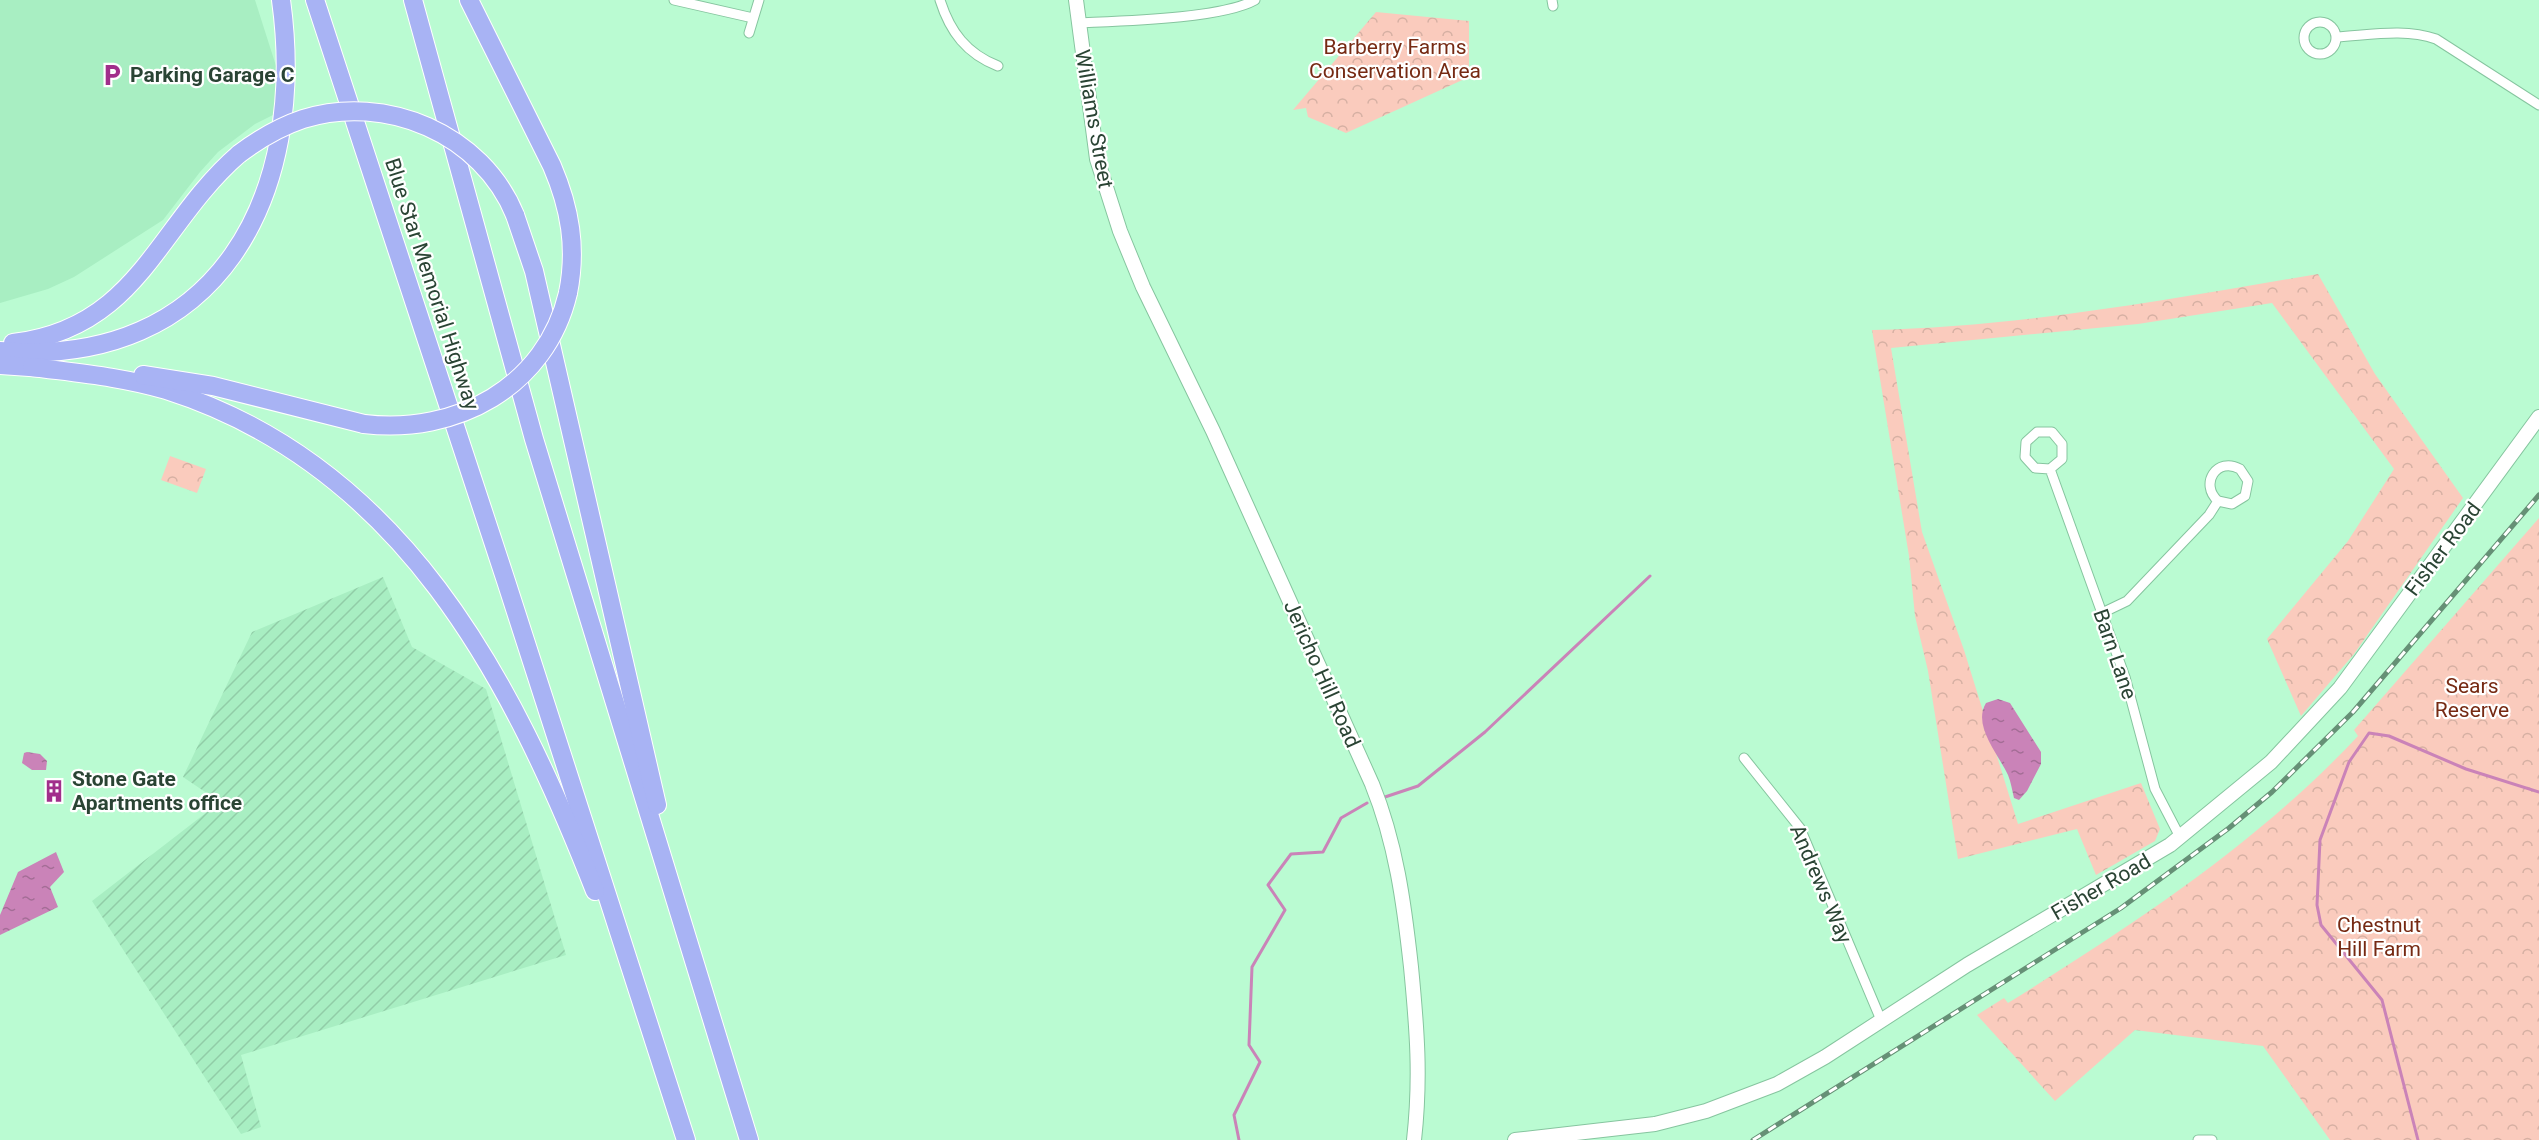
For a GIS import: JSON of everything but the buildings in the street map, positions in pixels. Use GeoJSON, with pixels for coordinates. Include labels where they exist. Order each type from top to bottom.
{"type":"FeatureCollection","features":[{"type":"Feature","properties":{"kind":"highway"},"geometry":{"type":"LineString","coordinates":[[0,351],[63,351],[127,336],[183,304],[226,263],[248,233],[263,202],[280,141],[286,76],[280,0]]}},
{"type":"Feature","properties":{"kind":"highway","name":"Blue Star Memorial Highway"},"geometry":{"type":"LineString","coordinates":[[315,0],[661,1059]]}},
{"type":"Feature","properties":{"kind":"highway"},"geometry":{"type":"LineString","coordinates":[[414,0],[563,537],[749,1140]]}},
{"type":"Feature","properties":{"kind":"highway"},"geometry":{"type":"LineString","coordinates":[[0,364],[141,374],[200,383],[364,424],[403,426],[436,422],[469,411],[491,400],[518,381],[538,358],[555,332],[568,293],[572,244],[563,193],[548,157],[469,0]]}},
{"type":"Feature","properties":{"kind":"highway"},"geometry":{"type":"LineString","coordinates":[[0,344],[29,341],[56,334],[83,322],[109,305],[136,279],[216,178],[239,154],[272,132],[311,117],[357,111],[395,115],[430,127],[469,152],[497,182],[515,215],[536,280],[692,953]]}},
{"type":"Feature","properties":{"kind":"highway"},"geometry":{"type":"LineString","coordinates":[[32,367],[152,386],[235,418],[325,474],[366,508],[404,546],[464,623],[525,732],[576,845],[661,1059],[686,1140]]}},
{"type":"Feature","properties":{"kind":"street"},"geometry":{"type":"LineString","coordinates":[[674,0],[753,18]]}},
{"type":"Feature","properties":{"kind":"street"},"geometry":{"type":"LineString","coordinates":[[749,33],[759,0]]}},
{"type":"Feature","properties":{"kind":"street"},"geometry":{"type":"LineString","coordinates":[[940,0],[955,32],[977,57],[998,66]]}},
{"type":"Feature","properties":{"kind":"street","name":"Williams Street"},"geometry":{"type":"LineString","coordinates":[[1076,0],[1097,159],[1122,235]]}},
{"type":"Feature","properties":{"kind":"street"},"geometry":{"type":"LineString","coordinates":[[1078,23],[1234,9],[1255,0]]}},
{"type":"Feature","properties":{"kind":"street"},"geometry":{"type":"LineString","coordinates":[[2337,37],[2396,33],[2424,34],[2539,105]]}},
{"type":"Feature","properties":{"kind":"street","name":"Jericho Hill Road"},"geometry":{"type":"LineString","coordinates":[[1122,235],[1385,816],[1400,883],[1414,1003],[1420,1088],[1414,1140]]}},
{"type":"Feature","properties":{"kind":"street","name":"Fisher Road"},"geometry":{"type":"LineString","coordinates":[[1515,1140],[1655,1124],[1725,1105],[1777,1084],[1825,1057],[1967,965],[2142,863],[2180,837],[2271,762],[2340,688],[2539,417]]}},
{"type":"Feature","properties":{"kind":"street"},"geometry":{"type":"LineString","coordinates":[[2037,432],[2052,432],[2062,444],[2062,459],[2050,469],[2035,468],[2025,457],[2026,442],[2037,432]]}},
{"type":"Feature","properties":{"kind":"street"},"geometry":{"type":"LineString","coordinates":[[2225,465],[2240,469],[2248,482],[2245,496],[2232,504],[2217,501],[2209,489],[2212,474],[2225,465]]}},
{"type":"Feature","properties":{"kind":"street","name":"Barn Lane"},"geometry":{"type":"LineString","coordinates":[[2050,469],[2125,678],[2155,789],[2180,837]]}},
{"type":"Feature","properties":{"kind":"street"},"geometry":{"type":"LineString","coordinates":[[2102,612],[2127,601],[2204,520],[2217,501]]}},
{"type":"Feature","properties":{"kind":"street","name":"Andrews Way"},"geometry":{"type":"LineString","coordinates":[[1744,758],[1783,804],[1803,834],[1855,965],[1881,1020]]}},
{"type":"Feature","properties":{"kind":"street"},"geometry":{"type":"LineString","coordinates":[[2198,1140],[2212,1140]]}},
{"type":"Feature","properties":{"kind":"shaded area"},"geometry":{"type":"Polygon","coordinates":[[[0,0],[255,0],[277,69],[277,113],[255,124],[218,152],[163,220],[74,277],[48,289],[0,303],[0,0]]]}},
{"type":"Feature","properties":{"kind":"shaded area"},"geometry":{"type":"Polygon","coordinates":[[[383,577],[412,647],[486,689],[566,955],[241,1055],[261,1127],[241,1134],[92,901],[220,802],[183,777],[252,632],[383,577]]]}},
{"type":"Feature","properties":{"kind":"green space","name":"Barberry Farms Conservation Area"},"geometry":{"type":"Polygon","coordinates":[[[1376,12],[1469,21],[1469,77],[1346,133],[1308,117],[1306,108],[1293,110],[1376,12]]]}},
{"type":"Feature","properties":{"kind":"green space"},"geometry":{"type":"Polygon","coordinates":[[[2318,274],[2375,374],[2463,498],[2354,654],[2301,716],[2267,639],[2348,541],[2394,469],[2272,303],[2138,324],[1891,348],[1922,532],[1964,650],[2018,824],[2141,783],[2160,829],[2155,841],[2096,875],[2077,829],[1958,859],[1928,671],[1915,616],[1909,556],[1872,330],[1984,324],[2040,318],[2318,274]]]}},
{"type":"Feature","properties":{"kind":"green space"},"geometry":{"type":"Polygon","coordinates":[[[170,456],[206,469],[197,493],[161,480],[170,456]]]}},
{"type":"Feature","properties":{"kind":"green space","name":"Chestnut Hill Farm"},"geometry":{"type":"Polygon","coordinates":[[[2539,518],[2539,1140],[2330,1140],[2263,1046],[2135,1030],[2055,1101],[1977,1015],[2004,998],[2008,1003],[2147,913],[2236,848],[2278,813],[2358,736],[2354,730],[2539,518]]]}},
{"type":"Feature","properties":{"kind":"water"},"geometry":{"type":"Polygon","coordinates":[[[1998,699],[2010,703],[2041,752],[2041,764],[2027,791],[2019,800],[2014,798],[2008,775],[1984,731],[1982,721],[1986,703],[1998,699]]]}},
{"type":"Feature","properties":{"kind":"water"},"geometry":{"type":"Polygon","coordinates":[[[24,753],[40,754],[47,761],[46,770],[32,770],[22,763],[24,753]]]}},
{"type":"Feature","properties":{"kind":"water"},"geometry":{"type":"Polygon","coordinates":[[[56,852],[64,872],[50,887],[58,907],[0,935],[0,915],[18,872],[56,852]]]}},
{"type":"Feature","properties":{"kind":"waterway"},"geometry":{"type":"LineString","coordinates":[[1385,797],[1418,786],[1485,732],[1650,576]]}},
{"type":"Feature","properties":{"kind":"waterway"},"geometry":{"type":"LineString","coordinates":[[2418,1140],[2382,1000],[2321,925],[2317,905],[2320,840],[2349,762],[2369,733],[2389,736],[2466,769],[2539,792]]}},
{"type":"Feature","properties":{"kind":"waterway"},"geometry":{"type":"LineString","coordinates":[[1239,1140],[1234,1115],[1260,1062],[1249,1045],[1252,967],[1285,910],[1268,885],[1291,854],[1323,852],[1341,818],[1367,803]]}},
{"type":"Feature","properties":{"kind":"railway"},"geometry":{"type":"LineString","coordinates":[[1753,1140],[2121,908],[2229,828],[2272,792],[2353,712],[2539,495]]}},
{"type":"Feature","properties":{"kind":"place","name":"Parking Garage C"},"geometry":{"type":"Point","coordinates":[112,75]}},
{"type":"Feature","properties":{"kind":"place","name":"Stone Gate Apartments office"},"geometry":{"type":"Point","coordinates":[54,791]}},
{"type":"Feature","properties":{"kind":"park label","name":"Sears Reserve"},"geometry":{"type":"Point","coordinates":[2472,698]}}]}
